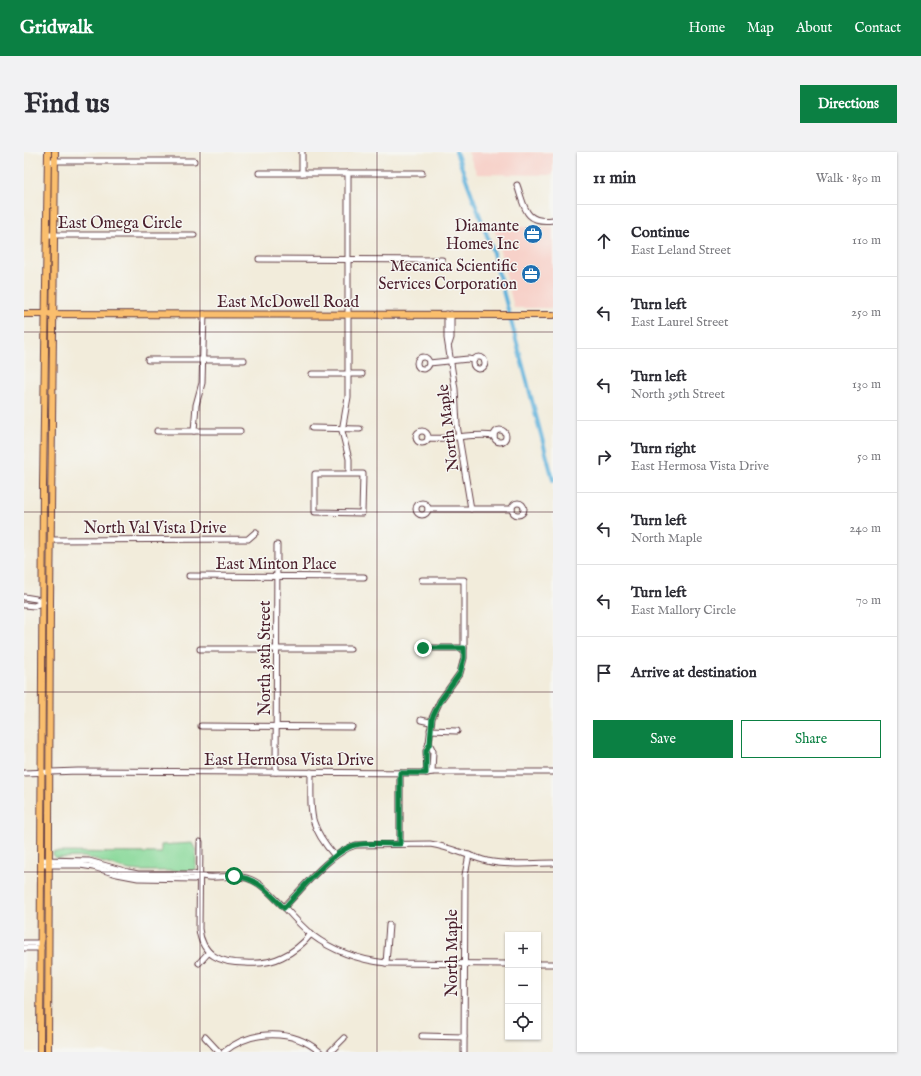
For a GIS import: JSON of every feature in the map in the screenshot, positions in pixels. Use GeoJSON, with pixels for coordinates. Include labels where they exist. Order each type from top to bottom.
{"type":"FeatureCollection","features":[{"type":"Feature","properties":{"kind":"main road"},"geometry":{"type":"LineString","coordinates":[[48,152],[51,161],[54,235],[50,590],[48,1052]]}},
{"type":"Feature","properties":{"kind":"main road"},"geometry":{"type":"LineString","coordinates":[[40,1052],[45,314],[51,161],[55,152]]}},
{"type":"Feature","properties":{"kind":"main road","name":"East McDowell Road"},"geometry":{"type":"LineString","coordinates":[[24,314],[553,315]]}},
{"type":"Feature","properties":{"kind":"main road"},"geometry":{"type":"LineString","coordinates":[[44,404],[52,403]]}},
{"type":"Feature","properties":{"kind":"main road"},"geometry":{"type":"LineString","coordinates":[[44,455],[52,455]]}},
{"type":"Feature","properties":{"kind":"main road"},"geometry":{"type":"LineString","coordinates":[[43,528],[51,528]]}},
{"type":"Feature","properties":{"kind":"main road"},"geometry":{"type":"LineString","coordinates":[[43,540],[51,540]]}},
{"type":"Feature","properties":{"kind":"main road"},"geometry":{"type":"LineString","coordinates":[[43,590],[50,590]]}},
{"type":"Feature","properties":{"kind":"main road"},"geometry":{"type":"LineString","coordinates":[[43,602],[50,602]]}},
{"type":"Feature","properties":{"kind":"main road"},"geometry":{"type":"LineString","coordinates":[[42,624],[50,624]]}},
{"type":"Feature","properties":{"kind":"main road"},"geometry":{"type":"LineString","coordinates":[[42,644],[50,644]]}},
{"type":"Feature","properties":{"kind":"main road"},"geometry":{"type":"LineString","coordinates":[[42,654],[50,654]]}},
{"type":"Feature","properties":{"kind":"street"},"geometry":{"type":"LineString","coordinates":[[302,152],[302,173]]}},
{"type":"Feature","properties":{"kind":"street"},"geometry":{"type":"LineString","coordinates":[[51,161],[194,161]]}},
{"type":"Feature","properties":{"kind":"street"},"geometry":{"type":"LineString","coordinates":[[348,172],[348,397],[343,428],[349,459],[349,474]]}},
{"type":"Feature","properties":{"kind":"street"},"geometry":{"type":"LineString","coordinates":[[259,173],[422,173]]}},
{"type":"Feature","properties":{"kind":"street"},"geometry":{"type":"LineString","coordinates":[[517,185],[526,211],[531,219],[540,221],[553,220]]}},
{"type":"Feature","properties":{"kind":"street","name":"East Omega Circle"},"geometry":{"type":"LineString","coordinates":[[47,235],[194,235]]}},
{"type":"Feature","properties":{"kind":"street"},"geometry":{"type":"LineString","coordinates":[[259,259],[442,260]]}},
{"type":"Feature","properties":{"kind":"street"},"geometry":{"type":"LineString","coordinates":[[194,431],[195,411],[202,383],[204,314]]}},
{"type":"Feature","properties":{"kind":"street","name":"North Maple"},"geometry":{"type":"LineString","coordinates":[[449,314],[447,338],[455,389],[456,416],[471,509]]}},
{"type":"Feature","properties":{"kind":"street"},"geometry":{"type":"LineString","coordinates":[[429,363],[468,359],[474,360]]}},
{"type":"Feature","properties":{"kind":"street"},"geometry":{"type":"LineString","coordinates":[[148,360],[244,360]]}},
{"type":"Feature","properties":{"kind":"street"},"geometry":{"type":"LineString","coordinates":[[312,374],[362,374]]}},
{"type":"Feature","properties":{"kind":"street"},"geometry":{"type":"LineString","coordinates":[[312,428],[360,429]]}},
{"type":"Feature","properties":{"kind":"street"},"geometry":{"type":"LineString","coordinates":[[157,431],[240,431]]}},
{"type":"Feature","properties":{"kind":"street"},"geometry":{"type":"LineString","coordinates":[[428,438],[441,439],[477,435],[494,436]]}},
{"type":"Feature","properties":{"kind":"street"},"geometry":{"type":"LineString","coordinates":[[315,474],[349,474],[363,474],[362,513],[315,512],[315,474]]}},
{"type":"Feature","properties":{"kind":"street"},"geometry":{"type":"LineString","coordinates":[[428,509],[512,509]]}},
{"type":"Feature","properties":{"kind":"street","name":"North Val Vista Drive"},"geometry":{"type":"LineString","coordinates":[[51,540],[248,540],[256,532]]}},
{"type":"Feature","properties":{"kind":"street","name":"North 38th Street"},"geometry":{"type":"LineString","coordinates":[[276,772],[277,545]]}},
{"type":"Feature","properties":{"kind":"street","name":"East Minton Place"},"geometry":{"type":"LineString","coordinates":[[189,576],[364,577]]}},
{"type":"Feature","properties":{"kind":"street"},"geometry":{"type":"LineString","coordinates":[[422,580],[464,580],[464,658],[460,673],[440,701],[430,722],[430,743],[426,751],[429,772]]}},
{"type":"Feature","properties":{"kind":"street"},"geometry":{"type":"LineString","coordinates":[[24,598],[36,599],[43,602]]}},
{"type":"Feature","properties":{"kind":"street"},"geometry":{"type":"LineString","coordinates":[[24,605],[34,606],[43,602]]}},
{"type":"Feature","properties":{"kind":"street"},"geometry":{"type":"LineString","coordinates":[[423,648],[464,648]]}},
{"type":"Feature","properties":{"kind":"street"},"geometry":{"type":"LineString","coordinates":[[200,649],[350,649]]}},
{"type":"Feature","properties":{"kind":"street"},"geometry":{"type":"LineString","coordinates":[[421,720],[430,722]]}},
{"type":"Feature","properties":{"kind":"street"},"geometry":{"type":"LineString","coordinates":[[201,726],[352,727]]}},
{"type":"Feature","properties":{"kind":"street"},"geometry":{"type":"LineString","coordinates":[[430,730],[457,731]]}},
{"type":"Feature","properties":{"kind":"street","name":"East Hermosa Vista Drive"},"geometry":{"type":"LineString","coordinates":[[24,773],[78,771],[400,773],[553,772]]}},
{"type":"Feature","properties":{"kind":"street"},"geometry":{"type":"LineString","coordinates":[[311,772],[311,808],[314,826],[324,844],[334,856]]}},
{"type":"Feature","properties":{"kind":"street"},"geometry":{"type":"LineString","coordinates":[[400,773],[400,844]]}},
{"type":"Feature","properties":{"kind":"street"},"geometry":{"type":"LineString","coordinates":[[200,842],[200,936],[209,952],[216,958],[228,962],[262,963],[272,961],[286,955],[301,945],[311,934]]}},
{"type":"Feature","properties":{"kind":"street"},"geometry":{"type":"LineString","coordinates":[[284,908],[334,856],[348,847],[356,845],[430,844],[442,846],[489,861],[505,863],[553,863]]}},
{"type":"Feature","properties":{"kind":"street","name":"North Maple"},"geometry":{"type":"LineString","coordinates":[[464,1052],[465,875],[469,855]]}},
{"type":"Feature","properties":{"kind":"street"},"geometry":{"type":"LineString","coordinates":[[41,862],[93,867],[138,878],[194,879],[200,876],[234,876],[252,880],[265,889],[311,934],[337,949],[368,960],[386,963],[505,964]]}},
{"type":"Feature","properties":{"kind":"street"},"geometry":{"type":"LineString","coordinates":[[386,963],[389,925]]}},
{"type":"Feature","properties":{"kind":"street"},"geometry":{"type":"LineString","coordinates":[[25,946],[41,946]]}},
{"type":"Feature","properties":{"kind":"street"},"geometry":{"type":"LineString","coordinates":[[199,963],[209,952]]}},
{"type":"Feature","properties":{"kind":"street"},"geometry":{"type":"LineString","coordinates":[[541,964],[553,964]]}},
{"type":"Feature","properties":{"kind":"street"},"geometry":{"type":"LineString","coordinates":[[224,1052],[243,1040],[268,1034],[294,1038],[310,1044],[320,1052]]}},
{"type":"Feature","properties":{"kind":"street"},"geometry":{"type":"LineString","coordinates":[[422,1036],[464,1037]]}},
{"type":"Feature","properties":{"kind":"street"},"geometry":{"type":"LineString","coordinates":[[205,1037],[219,1052]]}},
{"type":"Feature","properties":{"kind":"street"},"geometry":{"type":"LineString","coordinates":[[330,1052],[344,1038]]}},
{"type":"Feature","properties":{"kind":"shaded area"},"geometry":{"type":"Polygon","coordinates":[[[468,152],[553,152],[553,175],[477,174],[468,152]]]}},
{"type":"Feature","properties":{"kind":"shaded area"},"geometry":{"type":"Polygon","coordinates":[[[494,227],[553,227],[553,308],[514,308],[494,227]]]}},
{"type":"Feature","properties":{"kind":"green space"},"geometry":{"type":"Polygon","coordinates":[[[192,843],[196,850],[196,869],[194,871],[129,870],[84,857],[55,858],[53,856],[53,852],[161,853],[161,845],[192,843]]]}},
{"type":"Feature","properties":{"kind":"waterway"},"geometry":{"type":"LineString","coordinates":[[456,152],[492,249],[553,480]]}},
{"type":"Feature","properties":{"kind":"place","name":"Diamante Homes Inc"},"geometry":{"type":"Point","coordinates":[533,234]}},
{"type":"Feature","properties":{"kind":"place","name":"Mecanica Scientific Services Corporation"},"geometry":{"type":"Point","coordinates":[531,274]}},
{"type":"Feature","properties":{"kind":"route"},"geometry":{"type":"LineString","coordinates":[[234,876],[246,878],[256,882],[284,908],[333,857],[348,847],[366,844],[400,844],[400,773],[426,773],[426,751],[430,743],[430,722],[434,710],[457,679],[463,665],[464,658],[464,648],[423,648]]}}]}
